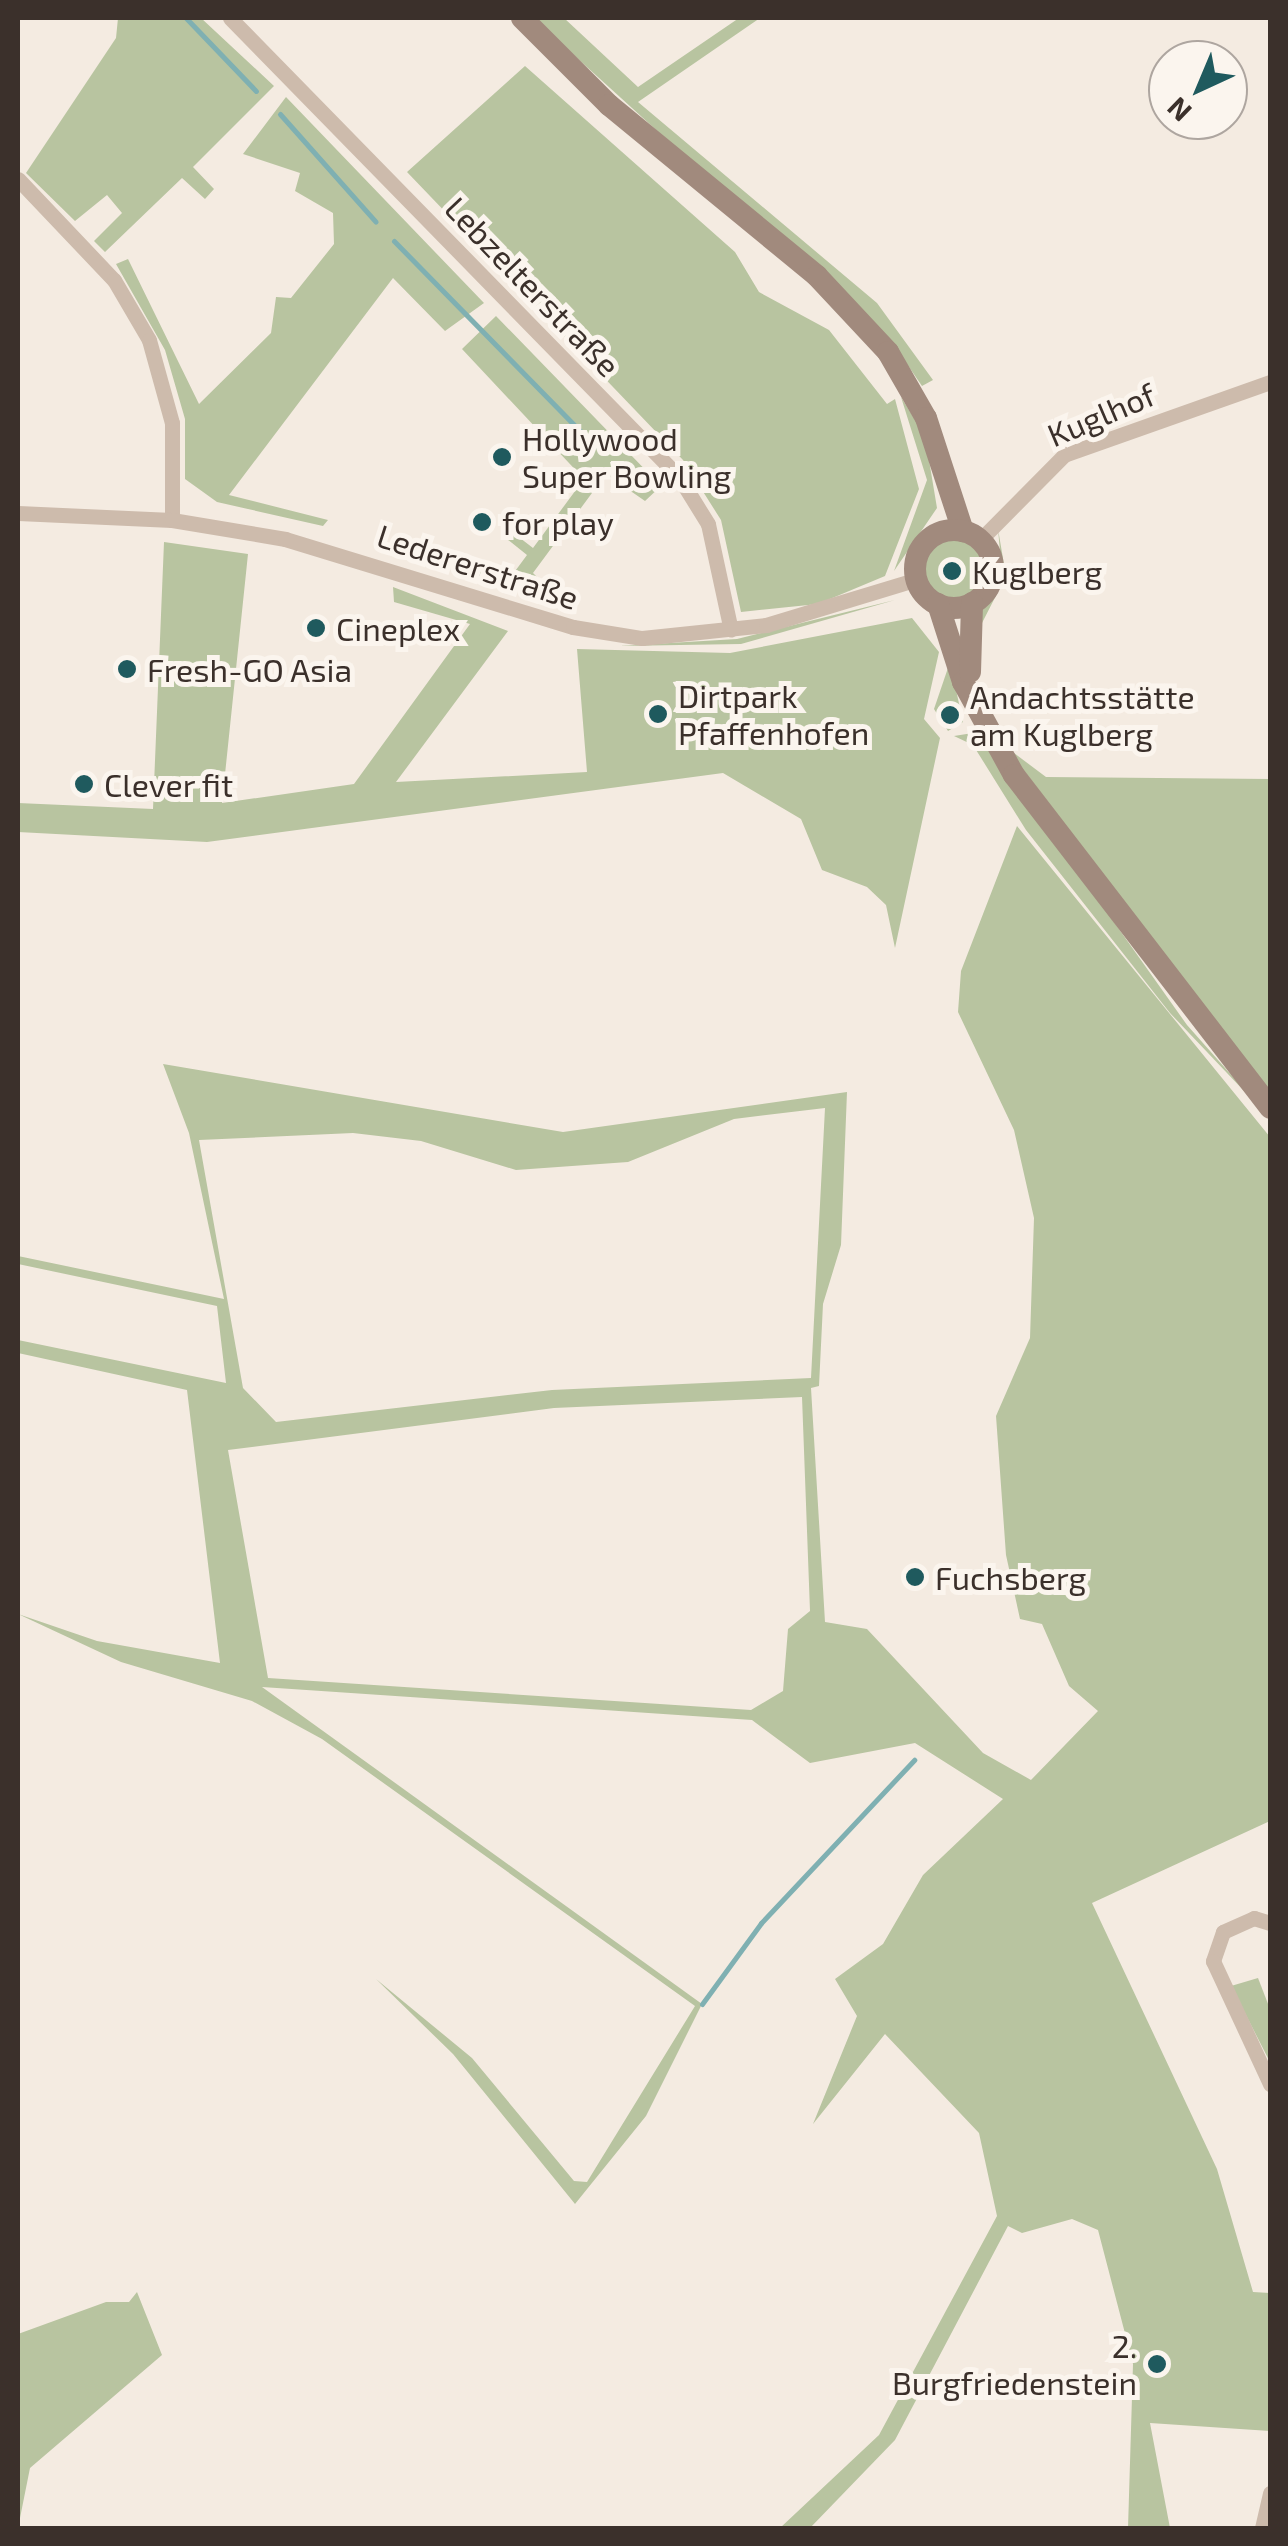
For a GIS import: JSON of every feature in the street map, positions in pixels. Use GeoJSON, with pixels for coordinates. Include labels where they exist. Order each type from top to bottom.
{"type":"FeatureCollection","features":[{"type":"Feature","properties":{"kind":"street","name":"Lebzelterstraße"},"geometry":{"type":"LineString","coordinates":[[230,18],[679,477],[708,524],[731,630]]}},
{"type":"Feature","properties":{"kind":"street"},"geometry":{"type":"LineString","coordinates":[[522,18],[609,105],[850,309],[913,390],[992,579],[972,604],[975,705]]}},
{"type":"Feature","properties":{"kind":"street"},"geometry":{"type":"LineString","coordinates":[[18,179],[114,280],[149,340],[172,423],[172,520]]}},
{"type":"Feature","properties":{"kind":"street","name":"Kuglhof"},"geometry":{"type":"LineString","coordinates":[[972,535],[1064,455],[1270,382]]}},
{"type":"Feature","properties":{"kind":"street"},"geometry":{"type":"LineString","coordinates":[[935,443],[937,534],[919,552],[917,579],[938,604],[975,705],[1014,775],[1270,1108]]}},
{"type":"Feature","properties":{"kind":"street","name":"Ledererstraße"},"geometry":{"type":"LineString","coordinates":[[18,513],[172,520],[346,553],[587,630],[642,638],[731,630],[917,579]]}},
{"type":"Feature","properties":{"kind":"street"},"geometry":{"type":"LineString","coordinates":[[937,534],[972,535]]}},
{"type":"Feature","properties":{"kind":"street"},"geometry":{"type":"LineString","coordinates":[[938,604],[972,604]]}},
{"type":"Feature","properties":{"kind":"street"},"geometry":{"type":"LineString","coordinates":[[1270,1923],[1254,1918],[1223,1932],[1213,1961],[1270,2084]]}},
{"type":"Feature","properties":{"kind":"street"},"geometry":{"type":"LineString","coordinates":[[1262,2528],[1270,2493]]}},
{"type":"Feature","properties":{"kind":"green space"},"geometry":{"type":"Polygon","coordinates":[[[118,18],[201,18],[274,86],[193,167],[214,189],[205,199],[182,178],[105,252],[94,241],[122,213],[107,195],[75,221],[26,173],[116,38],[118,18]]]}},
{"type":"Feature","properties":{"kind":"green space"},"geometry":{"type":"Polygon","coordinates":[[[533,18],[564,18],[638,87],[739,18],[760,18],[638,102],[877,303],[933,380],[922,386],[896,348],[533,18]]]}},
{"type":"Feature","properties":{"kind":"green space"},"geometry":{"type":"Polygon","coordinates":[[[525,66],[735,252],[759,292],[829,330],[887,404],[895,399],[919,489],[885,576],[818,604],[741,612],[721,520],[683,460],[407,172],[525,66]]]}},
{"type":"Feature","properties":{"kind":"green space"},"geometry":{"type":"Polygon","coordinates":[[[286,97],[484,303],[445,331],[393,278],[229,495],[328,520],[323,526],[217,502],[185,479],[185,419],[165,350],[116,264],[128,259],[199,404],[271,333],[276,297],[291,298],[334,244],[333,213],[295,191],[300,173],[243,154],[286,97]]]}},
{"type":"Feature","properties":{"kind":"green space"},"geometry":{"type":"Polygon","coordinates":[[[496,316],[661,486],[645,501],[606,474],[533,573],[541,581],[531,595],[395,545],[510,578],[527,555],[502,535],[507,528],[533,548],[584,479],[462,349],[496,316]]]}},
{"type":"Feature","properties":{"kind":"green space"},"geometry":{"type":"Polygon","coordinates":[[[901,397],[925,436],[937,508],[894,571],[927,480],[901,397]]]}},
{"type":"Feature","properties":{"kind":"green space"},"geometry":{"type":"Polygon","coordinates":[[[998,529],[1006,576],[982,623],[974,617],[1002,574],[998,529]]]}},
{"type":"Feature","properties":{"kind":"green space"},"geometry":{"type":"Polygon","coordinates":[[[952,539],[974,548],[983,570],[974,592],[952,601],[930,592],[921,570],[930,548],[952,539]]]}},
{"type":"Feature","properties":{"kind":"green space"},"geometry":{"type":"Polygon","coordinates":[[[164,542],[248,554],[222,803],[354,784],[470,624],[394,602],[393,587],[508,631],[396,782],[587,772],[577,649],[730,653],[912,618],[939,652],[924,719],[940,738],[895,948],[886,905],[867,887],[822,870],[801,819],[723,773],[207,842],[18,832],[18,803],[153,809],[164,542]]]}},
{"type":"Feature","properties":{"kind":"green space"},"geometry":{"type":"Polygon","coordinates":[[[895,600],[741,644],[619,646],[737,639],[895,600]]]}},
{"type":"Feature","properties":{"kind":"green space"},"geometry":{"type":"Polygon","coordinates":[[[950,662],[963,722],[948,731],[934,709],[950,662]]]}},
{"type":"Feature","properties":{"kind":"green space"},"geometry":{"type":"Polygon","coordinates":[[[979,732],[1187,1025],[1264,1112],[1170,1013],[1026,830],[973,745],[954,736],[979,732]]]}},
{"type":"Feature","properties":{"kind":"green space"},"geometry":{"type":"Polygon","coordinates":[[[1006,747],[1046,777],[1270,779],[1270,1095],[1006,747]]]}},
{"type":"Feature","properties":{"kind":"green space"},"geometry":{"type":"Polygon","coordinates":[[[1017,826],[1270,1137],[1270,1821],[1092,1903],[1217,2169],[1253,2292],[1270,2293],[1270,2431],[1150,2423],[1170,2528],[1128,2528],[1133,2364],[1098,2230],[1072,2219],[1022,2233],[1008,2226],[895,2440],[810,2528],[780,2528],[879,2435],[997,2216],[979,2133],[885,2034],[813,2124],[857,2016],[835,1979],[883,1944],[923,1875],[1003,1799],[915,1743],[810,1763],[752,1720],[262,1687],[702,2004],[646,2116],[575,2204],[453,2054],[376,1979],[472,2058],[574,2181],[587,2182],[695,2006],[322,1739],[252,1701],[121,1662],[18,1614],[97,1641],[220,1663],[187,1390],[18,1353],[18,1340],[226,1383],[217,1306],[18,1264],[18,1256],[224,1299],[189,1133],[163,1064],[563,1132],[847,1092],[841,1245],[823,1304],[819,1386],[811,1388],[825,1622],[867,1629],[983,1753],[1031,1780],[1098,1711],[1069,1686],[1042,1624],[1020,1619],[1006,1555],[996,1416],[1030,1338],[1034,1218],[1014,1130],[958,1012],[961,971],[1017,826]],[[825,1108],[734,1119],[628,1162],[516,1170],[421,1141],[353,1133],[199,1140],[243,1388],[276,1422],[552,1390],[811,1378],[825,1108]],[[802,1397],[554,1408],[228,1450],[268,1678],[751,1710],[783,1691],[788,1629],[810,1611],[802,1397]]]}},
{"type":"Feature","properties":{"kind":"green space"},"geometry":{"type":"Polygon","coordinates":[[[1258,1978],[1270,2009],[1270,2062],[1231,1986],[1258,1978]]]}},
{"type":"Feature","properties":{"kind":"green space"},"geometry":{"type":"Polygon","coordinates":[[[137,2292],[162,2355],[30,2468],[18,2528],[18,2334],[106,2302],[129,2302],[137,2292]]]}},
{"type":"Feature","properties":{"kind":"waterway"},"geometry":{"type":"LineString","coordinates":[[186,18],[256,91]]}},
{"type":"Feature","properties":{"kind":"waterway"},"geometry":{"type":"LineString","coordinates":[[280,114],[376,222]]}},
{"type":"Feature","properties":{"kind":"waterway"},"geometry":{"type":"LineString","coordinates":[[394,241],[595,446]]}},
{"type":"Feature","properties":{"kind":"waterway"},"geometry":{"type":"LineString","coordinates":[[702,2004],[761,1923],[914,1760]]}},
{"type":"Feature","properties":{"kind":"place","name":"Hollywood Super Bowling"},"geometry":{"type":"Point","coordinates":[502,457]}},
{"type":"Feature","properties":{"kind":"place","name":"for play"},"geometry":{"type":"Point","coordinates":[482,522]}},
{"type":"Feature","properties":{"kind":"place","name":"Kuglberg"},"geometry":{"type":"Point","coordinates":[952,571]}},
{"type":"Feature","properties":{"kind":"place","name":"Cineplex"},"geometry":{"type":"Point","coordinates":[316,628]}},
{"type":"Feature","properties":{"kind":"place","name":"Fresh-GO Asia"},"geometry":{"type":"Point","coordinates":[127,669]}},
{"type":"Feature","properties":{"kind":"place","name":"Dirtpark Pfaffenhofen"},"geometry":{"type":"Point","coordinates":[658,714]}},
{"type":"Feature","properties":{"kind":"place","name":"Andachtsstätte am Kuglberg"},"geometry":{"type":"Point","coordinates":[950,715]}},
{"type":"Feature","properties":{"kind":"place","name":"Clever fit"},"geometry":{"type":"Point","coordinates":[84,784]}},
{"type":"Feature","properties":{"kind":"place","name":"Fuchsberg"},"geometry":{"type":"Point","coordinates":[915,1577]}},
{"type":"Feature","properties":{"kind":"place","name":"2. Burgfriedenstein"},"geometry":{"type":"Point","coordinates":[1157,2364]}}]}
